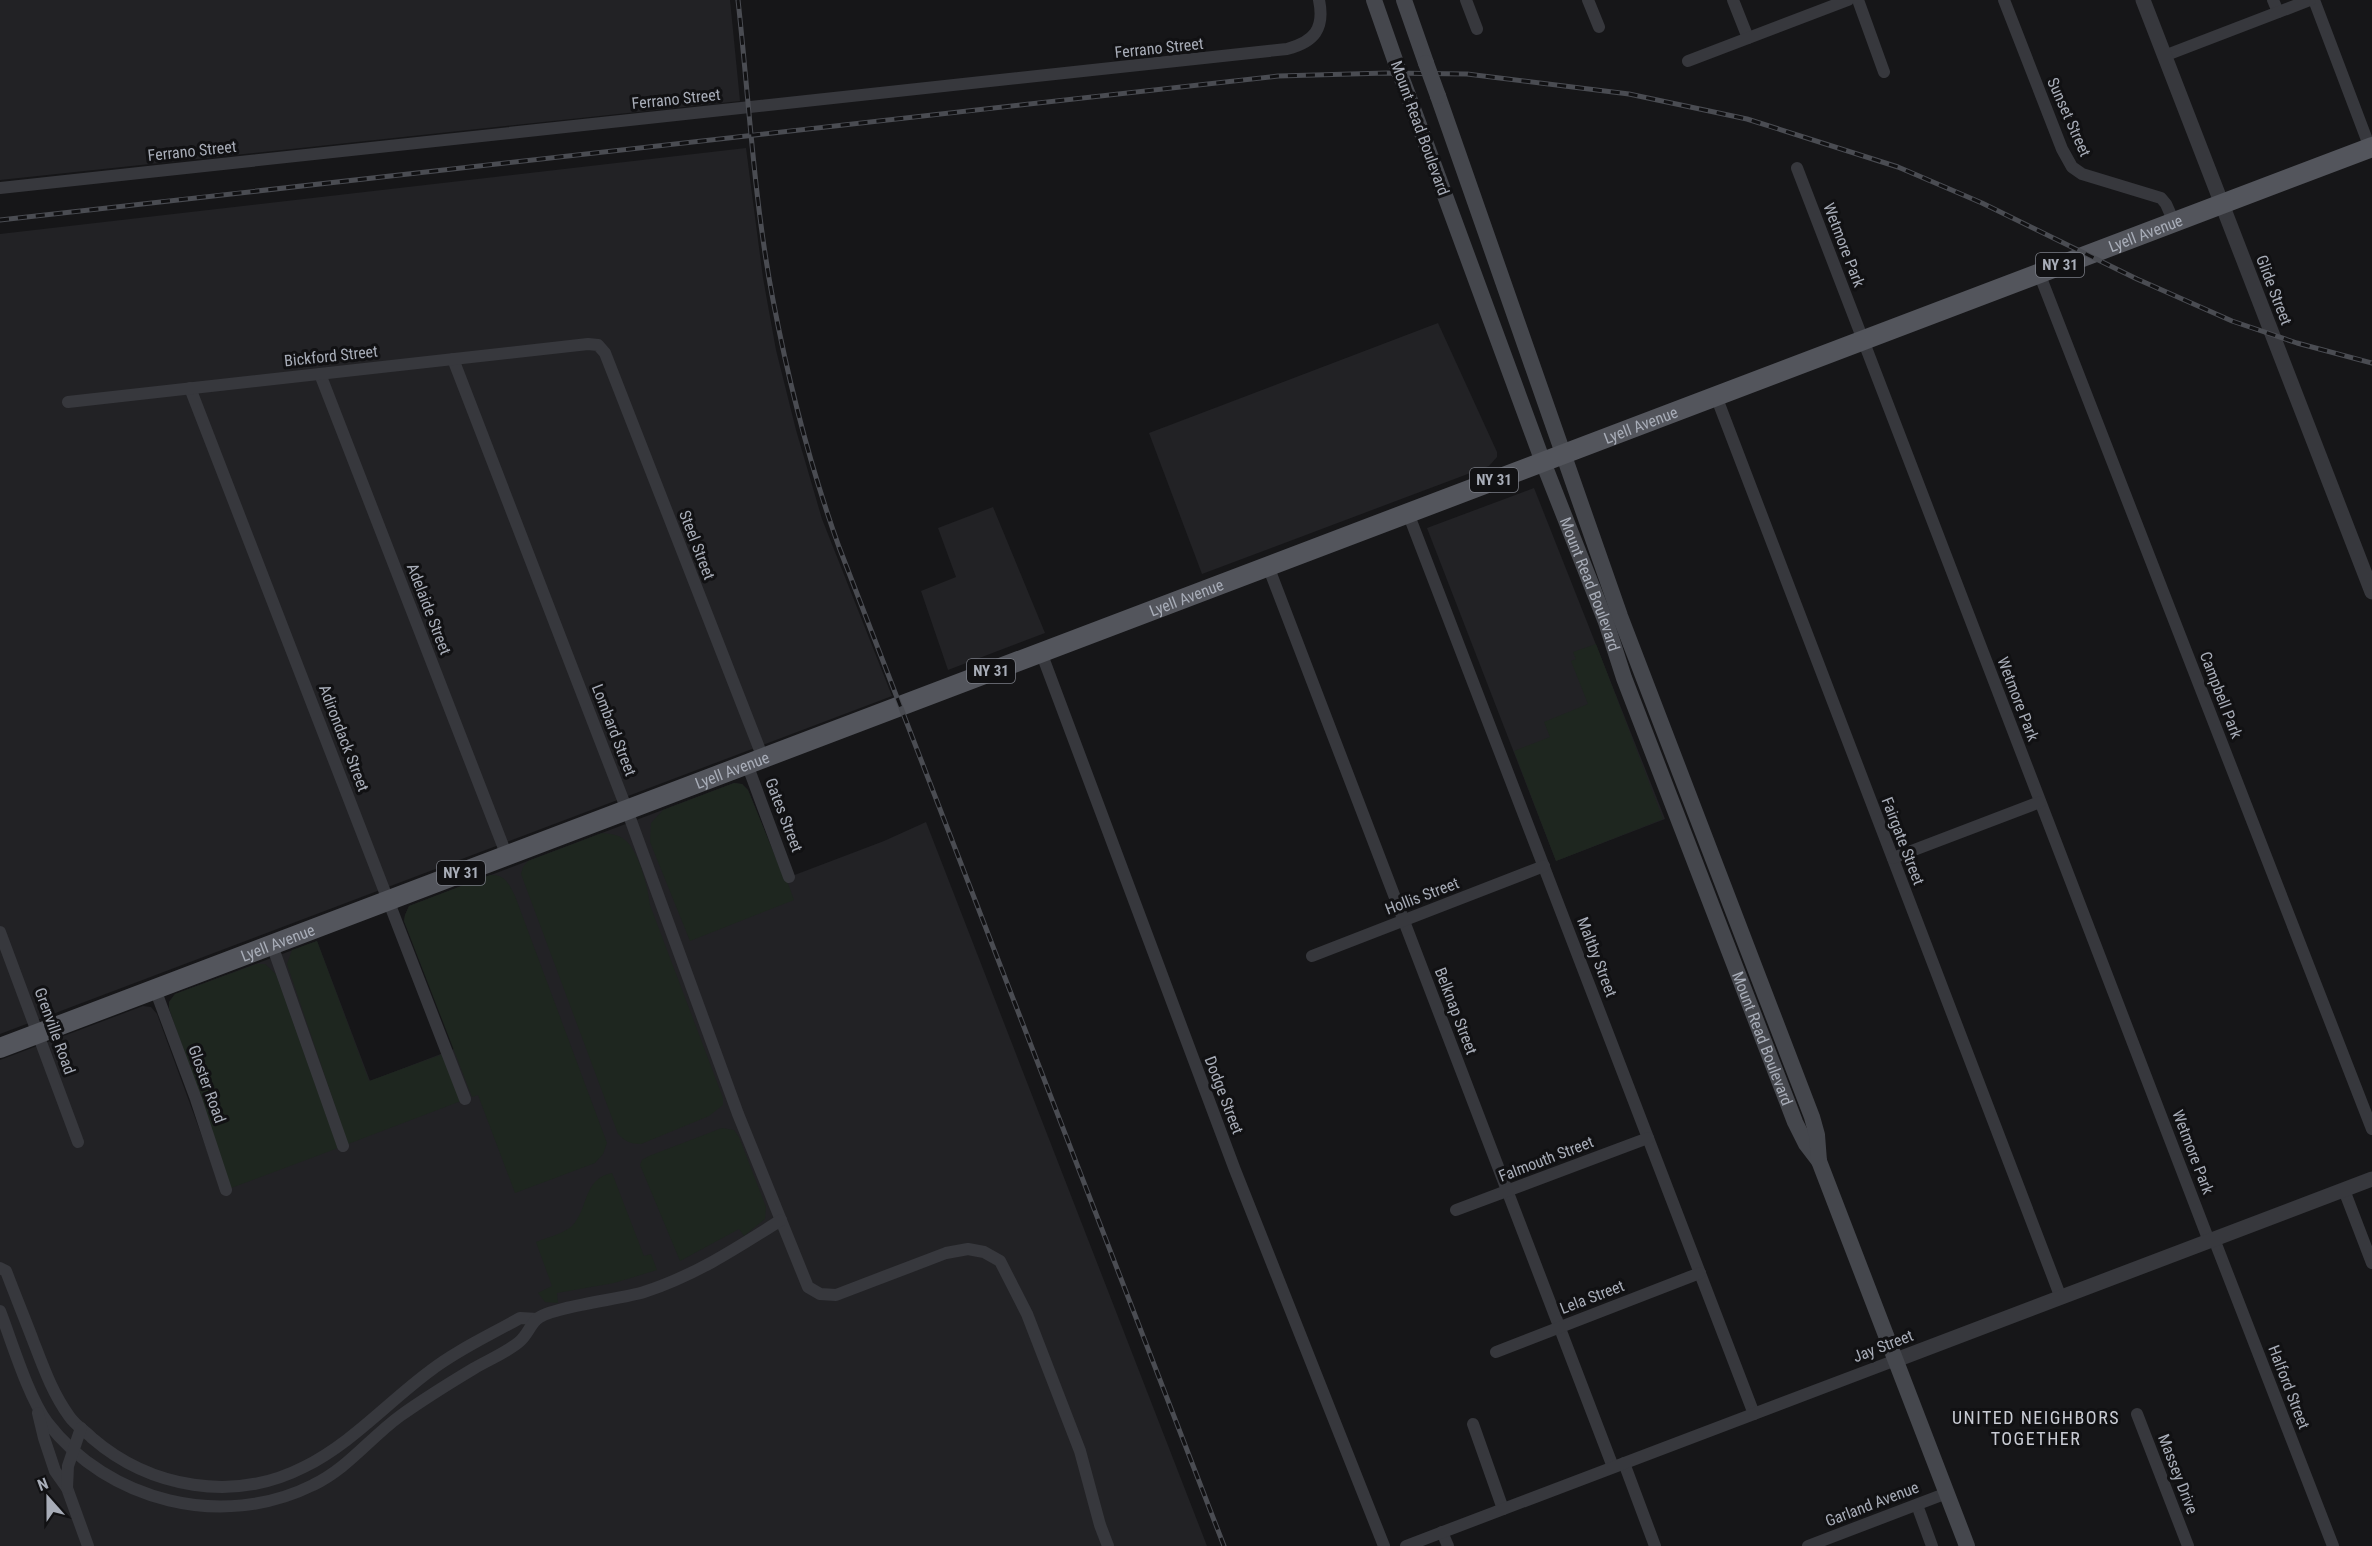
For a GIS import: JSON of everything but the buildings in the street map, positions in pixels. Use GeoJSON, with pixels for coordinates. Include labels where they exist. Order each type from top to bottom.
{"type":"FeatureCollection","features":[{"type":"Feature","properties":{"kind":"main road","name":"Mount Read Boulevard"},"geometry":{"type":"LineString","coordinates":[[1374,0],[1543,462],[1606,622],[1624,678],[1795,1122],[1806,1144],[1819,1161],[1967,1546]]}},
{"type":"Feature","properties":{"kind":"main road","name":"Mount Read Boulevard"},"geometry":{"type":"LineString","coordinates":[[1404,0],[1620,616],[1812,1117],[1817,1135],[1819,1161]]}},
{"type":"Feature","properties":{"kind":"main road","name":"Lyell Avenue"},"geometry":{"type":"LineString","coordinates":[[0,1048],[2371,148]]}},
{"type":"Feature","properties":{"kind":"street","name":"Ferrano Street"},"geometry":{"type":"LineString","coordinates":[[0,188],[1287,50],[1304,45],[1315,34],[1320,22],[1319,0]]}},
{"type":"Feature","properties":{"kind":"street"},"geometry":{"type":"LineString","coordinates":[[1466,0],[1477,29]]}},
{"type":"Feature","properties":{"kind":"street"},"geometry":{"type":"LineString","coordinates":[[1588,0],[1599,27]]}},
{"type":"Feature","properties":{"kind":"street"},"geometry":{"type":"LineString","coordinates":[[1733,0],[1748,38]]}},
{"type":"Feature","properties":{"kind":"street"},"geometry":{"type":"LineString","coordinates":[[1688,61],[1848,0]]}},
{"type":"Feature","properties":{"kind":"street"},"geometry":{"type":"LineString","coordinates":[[1858,0],[1884,72]]}},
{"type":"Feature","properties":{"kind":"street","name":"Sunset Street"},"geometry":{"type":"LineString","coordinates":[[2004,0],[2062,148],[2072,167],[2087,176],[2157,196],[2166,204],[2174,222]]}},
{"type":"Feature","properties":{"kind":"street","name":"Glide Street"},"geometry":{"type":"LineString","coordinates":[[2143,0],[2372,592]]}},
{"type":"Feature","properties":{"kind":"street"},"geometry":{"type":"LineString","coordinates":[[2273,0],[2278,12]]}},
{"type":"Feature","properties":{"kind":"street"},"geometry":{"type":"LineString","coordinates":[[2164,56],[2312,0],[2371,148]]}},
{"type":"Feature","properties":{"kind":"street","name":"Wetmore Park"},"geometry":{"type":"LineString","coordinates":[[1797,168],[2040,802],[2212,1240]]}},
{"type":"Feature","properties":{"kind":"street","name":"Campbell Park"},"geometry":{"type":"LineString","coordinates":[[2039,273],[2372,1129]]}},
{"type":"Feature","properties":{"kind":"street","name":"Bickford Street"},"geometry":{"type":"LineString","coordinates":[[68,402],[588,344],[598,345]]}},
{"type":"Feature","properties":{"kind":"street","name":"Steel Street"},"geometry":{"type":"LineString","coordinates":[[598,345],[605,353],[755,761]]}},
{"type":"Feature","properties":{"kind":"street","name":"Lombard Street"},"geometry":{"type":"LineString","coordinates":[[453,359],[627,810],[738,1114],[808,1287],[820,1294],[836,1294],[946,1253],[968,1249],[984,1252],[1000,1261],[1027,1314],[1080,1451],[1108,1546]]}},
{"type":"Feature","properties":{"kind":"street","name":"Adelaide Street"},"geometry":{"type":"LineString","coordinates":[[320,374],[507,856]]}},
{"type":"Feature","properties":{"kind":"street","name":"Adirondack Street"},"geometry":{"type":"LineString","coordinates":[[190,388],[390,900],[465,1099]]}},
{"type":"Feature","properties":{"kind":"street","name":"Fairgate Street"},"geometry":{"type":"LineString","coordinates":[[1716,396],[2061,1298]]}},
{"type":"Feature","properties":{"kind":"street","name":"Maltby Street"},"geometry":{"type":"LineString","coordinates":[[1408,513],[1754,1414]]}},
{"type":"Feature","properties":{"kind":"street","name":"Belknap Street"},"geometry":{"type":"LineString","coordinates":[[1268,566],[1560,1327],[1654,1546]]}},
{"type":"Feature","properties":{"kind":"street","name":"Dodge Street"},"geometry":{"type":"LineString","coordinates":[[1041,652],[1238,1178],[1384,1546]]}},
{"type":"Feature","properties":{"kind":"street","name":"Gates Street"},"geometry":{"type":"LineString","coordinates":[[755,761],[789,877]]}},
{"type":"Feature","properties":{"kind":"street"},"geometry":{"type":"LineString","coordinates":[[1893,858],[2040,802]]}},
{"type":"Feature","properties":{"kind":"street","name":"Hollis Street"},"geometry":{"type":"LineString","coordinates":[[1312,956],[1544,866]]}},
{"type":"Feature","properties":{"kind":"street","name":"Grenville Road"},"geometry":{"type":"LineString","coordinates":[[0,932],[78,1142]]}},
{"type":"Feature","properties":{"kind":"street"},"geometry":{"type":"LineString","coordinates":[[272,945],[343,1146]]}},
{"type":"Feature","properties":{"kind":"street","name":"Gloster Road"},"geometry":{"type":"LineString","coordinates":[[155,990],[196,1099],[226,1190]]}},
{"type":"Feature","properties":{"kind":"street","name":"Falmouth Street"},"geometry":{"type":"LineString","coordinates":[[1456,1210],[1648,1138]]}},
{"type":"Feature","properties":{"kind":"street","name":"Jay Street"},"geometry":{"type":"LineString","coordinates":[[1406,1546],[2372,1179]]}},
{"type":"Feature","properties":{"kind":"street"},"geometry":{"type":"LineString","coordinates":[[2344,1190],[2372,1263]]}},
{"type":"Feature","properties":{"kind":"street"},"geometry":{"type":"LineString","coordinates":[[0,1268],[6,1271],[52,1389],[70,1418],[105,1449],[128,1464],[152,1475],[183,1484],[229,1487],[277,1478],[304,1467],[341,1444],[431,1370],[520,1318],[537,1318],[559,1310],[643,1292],[670,1282],[701,1269],[737,1249],[781,1220]]}},
{"type":"Feature","properties":{"kind":"street","name":"Halford Street"},"geometry":{"type":"LineString","coordinates":[[2212,1240],[2333,1546]]}},
{"type":"Feature","properties":{"kind":"street","name":"Lela Street"},"geometry":{"type":"LineString","coordinates":[[1496,1352],[1700,1273]]}},
{"type":"Feature","properties":{"kind":"street"},"geometry":{"type":"LineString","coordinates":[[0,1311],[36,1402],[47,1422],[74,1449],[96,1469],[127,1487],[181,1504],[209,1507],[238,1506],[288,1496],[314,1485],[337,1471],[397,1418],[442,1387],[520,1341],[537,1318]]}},
{"type":"Feature","properties":{"kind":"street"},"geometry":{"type":"LineString","coordinates":[[36,1402],[44,1438],[55,1471],[67,1488],[88,1546]]}},
{"type":"Feature","properties":{"kind":"street","name":"Massey Drive"},"geometry":{"type":"LineString","coordinates":[[2137,1414],[2188,1546]]}},
{"type":"Feature","properties":{"kind":"street"},"geometry":{"type":"LineString","coordinates":[[1473,1424],[1503,1509]]}},
{"type":"Feature","properties":{"kind":"street"},"geometry":{"type":"LineString","coordinates":[[67,1488],[68,1466],[81,1428]]}},
{"type":"Feature","properties":{"kind":"street","name":"Garland Avenue"},"geometry":{"type":"LineString","coordinates":[[1808,1546],[1947,1493]]}},
{"type":"Feature","properties":{"kind":"street"},"geometry":{"type":"LineString","coordinates":[[1917,1505],[1932,1546]]}},
{"type":"Feature","properties":{"kind":"street"},"geometry":{"type":"LineString","coordinates":[[1442,1532],[1448,1546]]}},
{"type":"Feature","properties":{"kind":"shaded area"},"geometry":{"type":"Polygon","coordinates":[[[0,0],[730,0],[740,101],[0,180],[0,0]]]}},
{"type":"Feature","properties":{"kind":"shaded area"},"geometry":{"type":"Polygon","coordinates":[[[746,148],[763,278],[776,350],[796,430],[822,519],[892,696],[0,1034],[0,234],[746,148]]]}},
{"type":"Feature","properties":{"kind":"shaded area"},"geometry":{"type":"Polygon","coordinates":[[[1438,323],[1497,452],[1497,457],[1489,466],[1202,574],[1149,433],[1438,323]]]}},
{"type":"Feature","properties":{"kind":"shaded area"},"geometry":{"type":"Polygon","coordinates":[[[1534,488],[1665,819],[1556,861],[1427,528],[1534,488]]]}},
{"type":"Feature","properties":{"kind":"shaded area"},"geometry":{"type":"Polygon","coordinates":[[[993,507],[1045,633],[948,670],[921,591],[956,577],[938,528],[993,507]]]}},
{"type":"Feature","properties":{"kind":"shaded area"},"geometry":{"type":"Polygon","coordinates":[[[1596,644],[1663,819],[1556,861],[1514,751],[1550,737],[1544,722],[1588,704],[1571,661],[1576,659],[1573,652],[1596,644]]]}},
{"type":"Feature","properties":{"kind":"shaded area"},"geometry":{"type":"Polygon","coordinates":[[[734,783],[742,784],[748,790],[784,879],[884,841],[926,822],[1207,1546],[0,1546],[0,1060],[143,1006],[151,1007],[157,1014],[222,1191],[231,1188],[169,1008],[169,1002],[175,994],[317,941],[370,1081],[454,1049],[404,921],[409,906],[734,783]]]}},
{"type":"Feature","properties":{"kind":"shaded area"},"geometry":{"type":"Polygon","coordinates":[[[734,783],[742,784],[748,790],[794,900],[690,941],[650,842],[651,823],[663,810],[734,783]]]}},
{"type":"Feature","properties":{"kind":"shaded area"},"geometry":{"type":"Polygon","coordinates":[[[602,833],[617,835],[625,840],[635,852],[645,880],[650,905],[723,1098],[723,1105],[709,1116],[641,1144],[628,1142],[618,1134],[521,874],[528,861],[602,833]]]}},
{"type":"Feature","properties":{"kind":"shaded area"},"geometry":{"type":"Polygon","coordinates":[[[490,875],[503,878],[515,896],[607,1143],[603,1154],[595,1163],[515,1193],[478,1095],[472,1097],[404,921],[409,906],[490,875]]]}},
{"type":"Feature","properties":{"kind":"shaded area"},"geometry":{"type":"Polygon","coordinates":[[[317,941],[369,1081],[443,1054],[461,1101],[348,1144],[287,964],[292,950],[317,941]]]}},
{"type":"Feature","properties":{"kind":"shaded area"},"geometry":{"type":"Polygon","coordinates":[[[257,964],[265,964],[276,974],[338,1148],[231,1188],[169,1008],[169,1002],[175,994],[257,964]]]}},
{"type":"Feature","properties":{"kind":"shaded area"},"geometry":{"type":"Polygon","coordinates":[[[722,1128],[734,1130],[739,1137],[766,1207],[765,1219],[744,1236],[739,1229],[680,1261],[640,1165],[642,1160],[649,1156],[722,1128]]]}},
{"type":"Feature","properties":{"kind":"shaded area"},"geometry":{"type":"Polygon","coordinates":[[[612,1173],[644,1256],[651,1254],[657,1270],[614,1283],[557,1293],[558,1303],[545,1302],[538,1293],[552,1286],[536,1242],[571,1227],[577,1220],[595,1182],[602,1176],[612,1173]]]}},
{"type":"Feature","properties":{"kind":"railway"},"geometry":{"type":"LineString","coordinates":[[738,0],[756,188],[766,263],[786,363],[819,486],[839,547],[1224,1546]]}},
{"type":"Feature","properties":{"kind":"railway"},"geometry":{"type":"LineString","coordinates":[[0,220],[1278,76],[1387,73],[1467,74],[1629,94],[1747,119],[1898,167],[1982,203],[2137,279],[2232,321],[2297,343],[2372,363]]}},
{"type":"Feature","properties":{"kind":"district","name":"UNITED NEIGHBORS TOGETHER"},"geometry":{"type":"Point","coordinates":[2036,1427]}}]}
